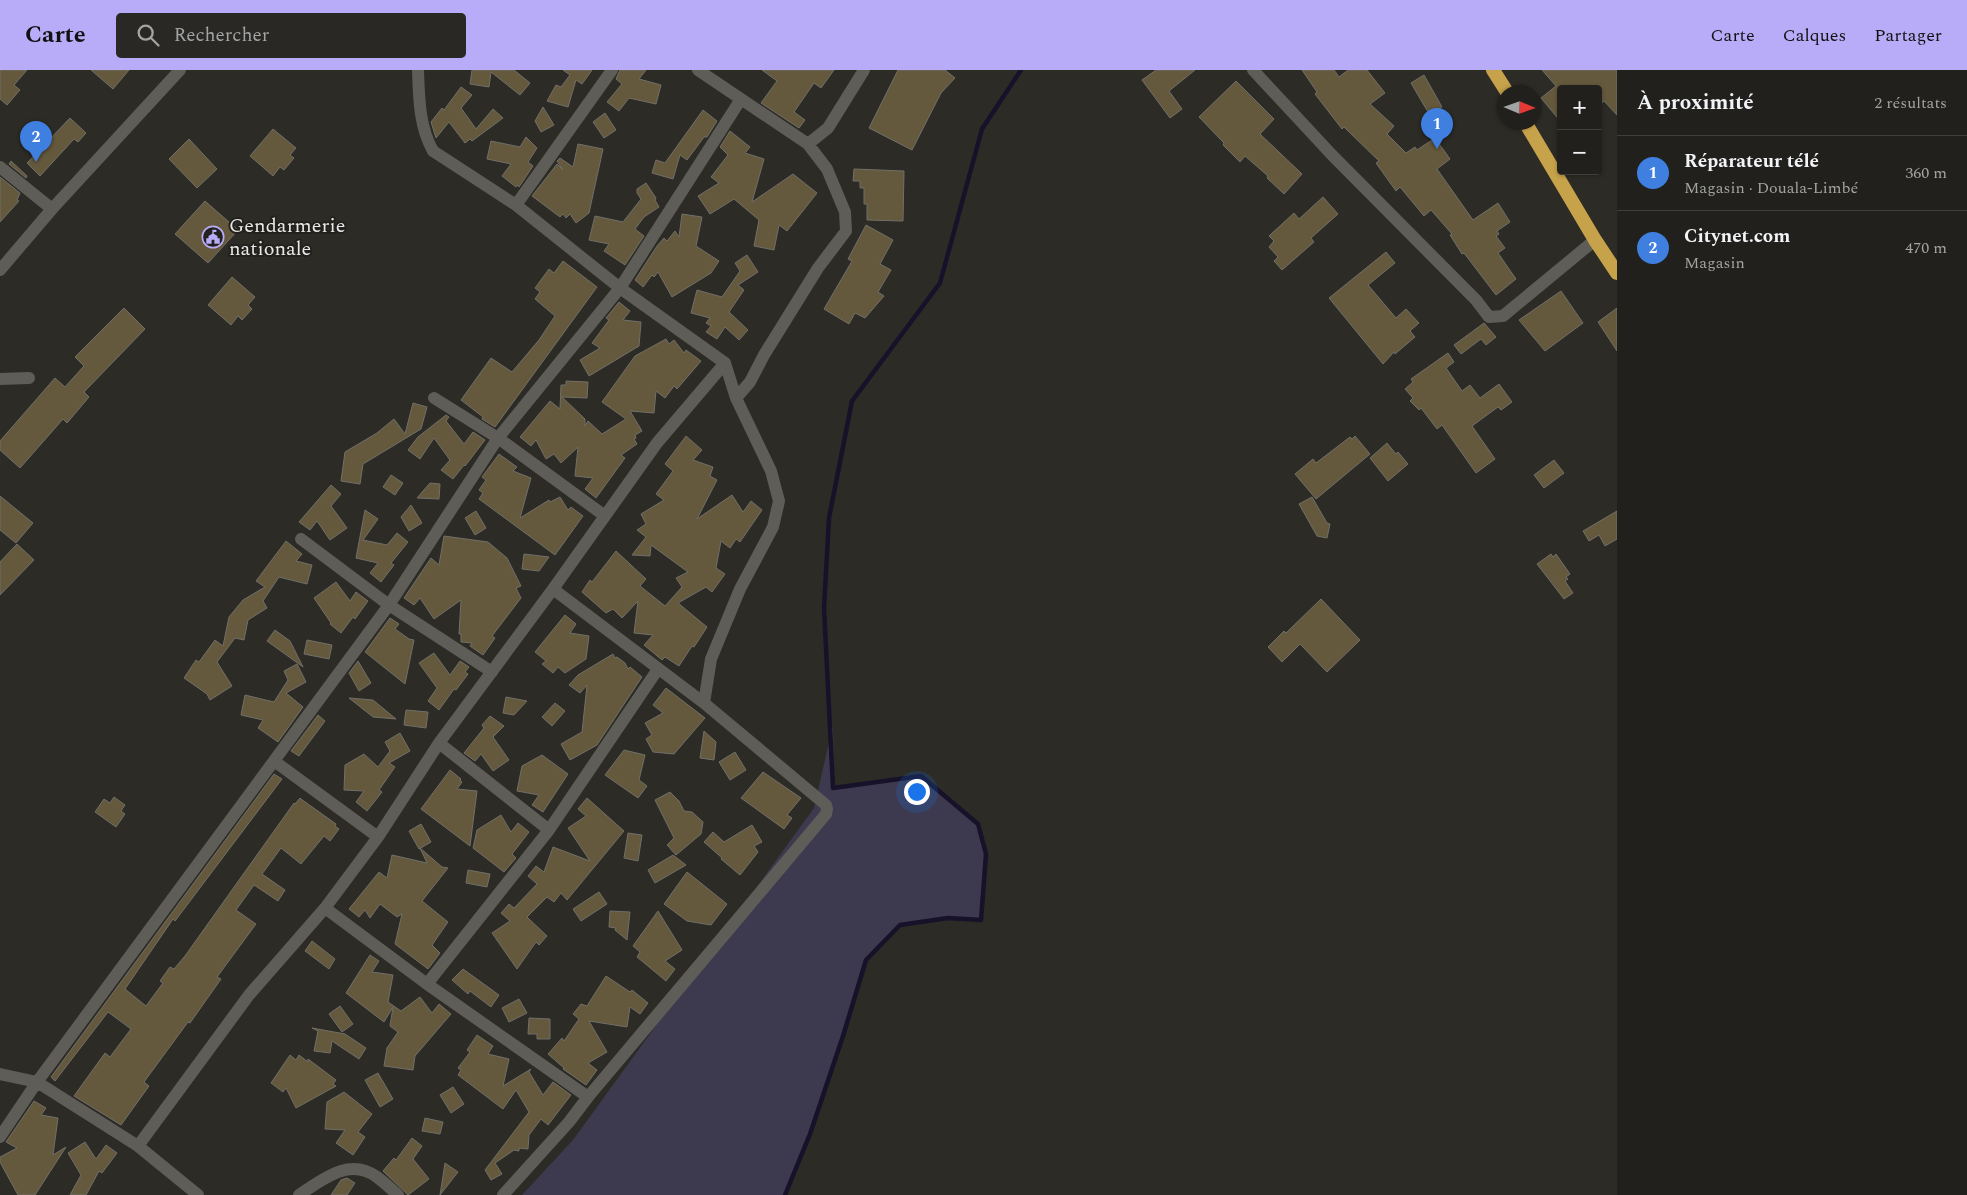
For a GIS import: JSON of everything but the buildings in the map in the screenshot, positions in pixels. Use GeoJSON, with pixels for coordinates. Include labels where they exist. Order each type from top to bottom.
{"type":"FeatureCollection","features":[{"type":"Feature","properties":{"kind":"highway"},"geometry":{"type":"LineString","coordinates":[[1498,72],[1504,85]]}},
{"type":"Feature","properties":{"kind":"highway"},"geometry":{"type":"LineString","coordinates":[[1530,130],[1594,240],[1617,273]]}},
{"type":"Feature","properties":{"kind":"street"},"geometry":{"type":"LineString","coordinates":[[0,270],[180,70]]}},
{"type":"Feature","properties":{"kind":"street"},"geometry":{"type":"LineString","coordinates":[[418,70],[420,110],[426,138],[433,151],[516,205],[620,288],[725,363],[736,398],[771,472],[779,501],[773,527],[740,589],[712,659],[704,703]]}},
{"type":"Feature","properties":{"kind":"street"},"geometry":{"type":"LineString","coordinates":[[516,205],[612,70]]}},
{"type":"Feature","properties":{"kind":"street"},"geometry":{"type":"LineString","coordinates":[[698,70],[808,144],[827,169],[837,189],[845,212],[846,231],[818,268],[764,355],[750,382],[736,398]]}},
{"type":"Feature","properties":{"kind":"street"},"geometry":{"type":"LineString","coordinates":[[808,144],[828,128],[864,70]]}},
{"type":"Feature","properties":{"kind":"street"},"geometry":{"type":"LineString","coordinates":[[1254,70],[1332,155],[1476,300],[1489,317],[1503,316],[1594,240]]}},
{"type":"Feature","properties":{"kind":"street"},"geometry":{"type":"LineString","coordinates":[[0,1137],[37,1082],[389,605],[498,438],[620,288],[741,99]]}},
{"type":"Feature","properties":{"kind":"street"},"geometry":{"type":"LineString","coordinates":[[0,167],[52,210]]}},
{"type":"Feature","properties":{"kind":"street"},"geometry":{"type":"LineString","coordinates":[[138,1146],[249,995],[325,908],[378,838],[439,743],[553,590],[657,443],[725,363]]}},
{"type":"Feature","properties":{"kind":"street"},"geometry":{"type":"LineString","coordinates":[[0,379],[28,378]]}},
{"type":"Feature","properties":{"kind":"street"},"geometry":{"type":"LineString","coordinates":[[434,398],[498,438],[606,516]]}},
{"type":"Feature","properties":{"kind":"street"},"geometry":{"type":"LineString","coordinates":[[301,539],[389,605],[492,672]]}},
{"type":"Feature","properties":{"kind":"street"},"geometry":{"type":"LineString","coordinates":[[503,1195],[569,1122],[826,814],[827,809],[826,805],[704,703],[553,590]]}},
{"type":"Feature","properties":{"kind":"street"},"geometry":{"type":"LineString","coordinates":[[427,984],[549,830],[658,669]]}},
{"type":"Feature","properties":{"kind":"street"},"geometry":{"type":"LineString","coordinates":[[439,743],[549,830]]}},
{"type":"Feature","properties":{"kind":"street"},"geometry":{"type":"LineString","coordinates":[[274,761],[378,838]]}},
{"type":"Feature","properties":{"kind":"street"},"geometry":{"type":"LineString","coordinates":[[325,908],[427,984],[588,1097]]}},
{"type":"Feature","properties":{"kind":"street"},"geometry":{"type":"LineString","coordinates":[[0,1074],[37,1082],[138,1146],[198,1195]]}},
{"type":"Feature","properties":{"kind":"street"},"geometry":{"type":"LineString","coordinates":[[299,1195],[334,1172],[356,1168],[376,1176],[398,1195]]}},
{"type":"Feature","properties":{"kind":"shaded area"},"geometry":{"type":"Polygon","coordinates":[[[833,725],[834,788],[921,776],[978,824],[986,854],[981,920],[948,918],[900,925],[866,960],[810,1134],[785,1195],[522,1195],[573,1140],[814,808],[833,725]]]}},
{"type":"Feature","properties":{"kind":"waterway"},"geometry":{"type":"LineString","coordinates":[[785,1195],[810,1134],[866,960],[900,925],[948,918],[981,920],[986,854],[978,824],[921,776],[833,788],[824,608],[829,518],[852,401],[940,283],[982,129],[1021,70]]}},
{"type":"Feature","properties":{"kind":"place","name":"Réparateur télé"},"geometry":{"type":"Point","coordinates":[1437,149]}},
{"type":"Feature","properties":{"kind":"place","name":"Citynet.com"},"geometry":{"type":"Point","coordinates":[36,162]}},
{"type":"Feature","properties":{"kind":"place","name":"Gendarmerie nationale"},"geometry":{"type":"Point","coordinates":[213,237]}}]}
